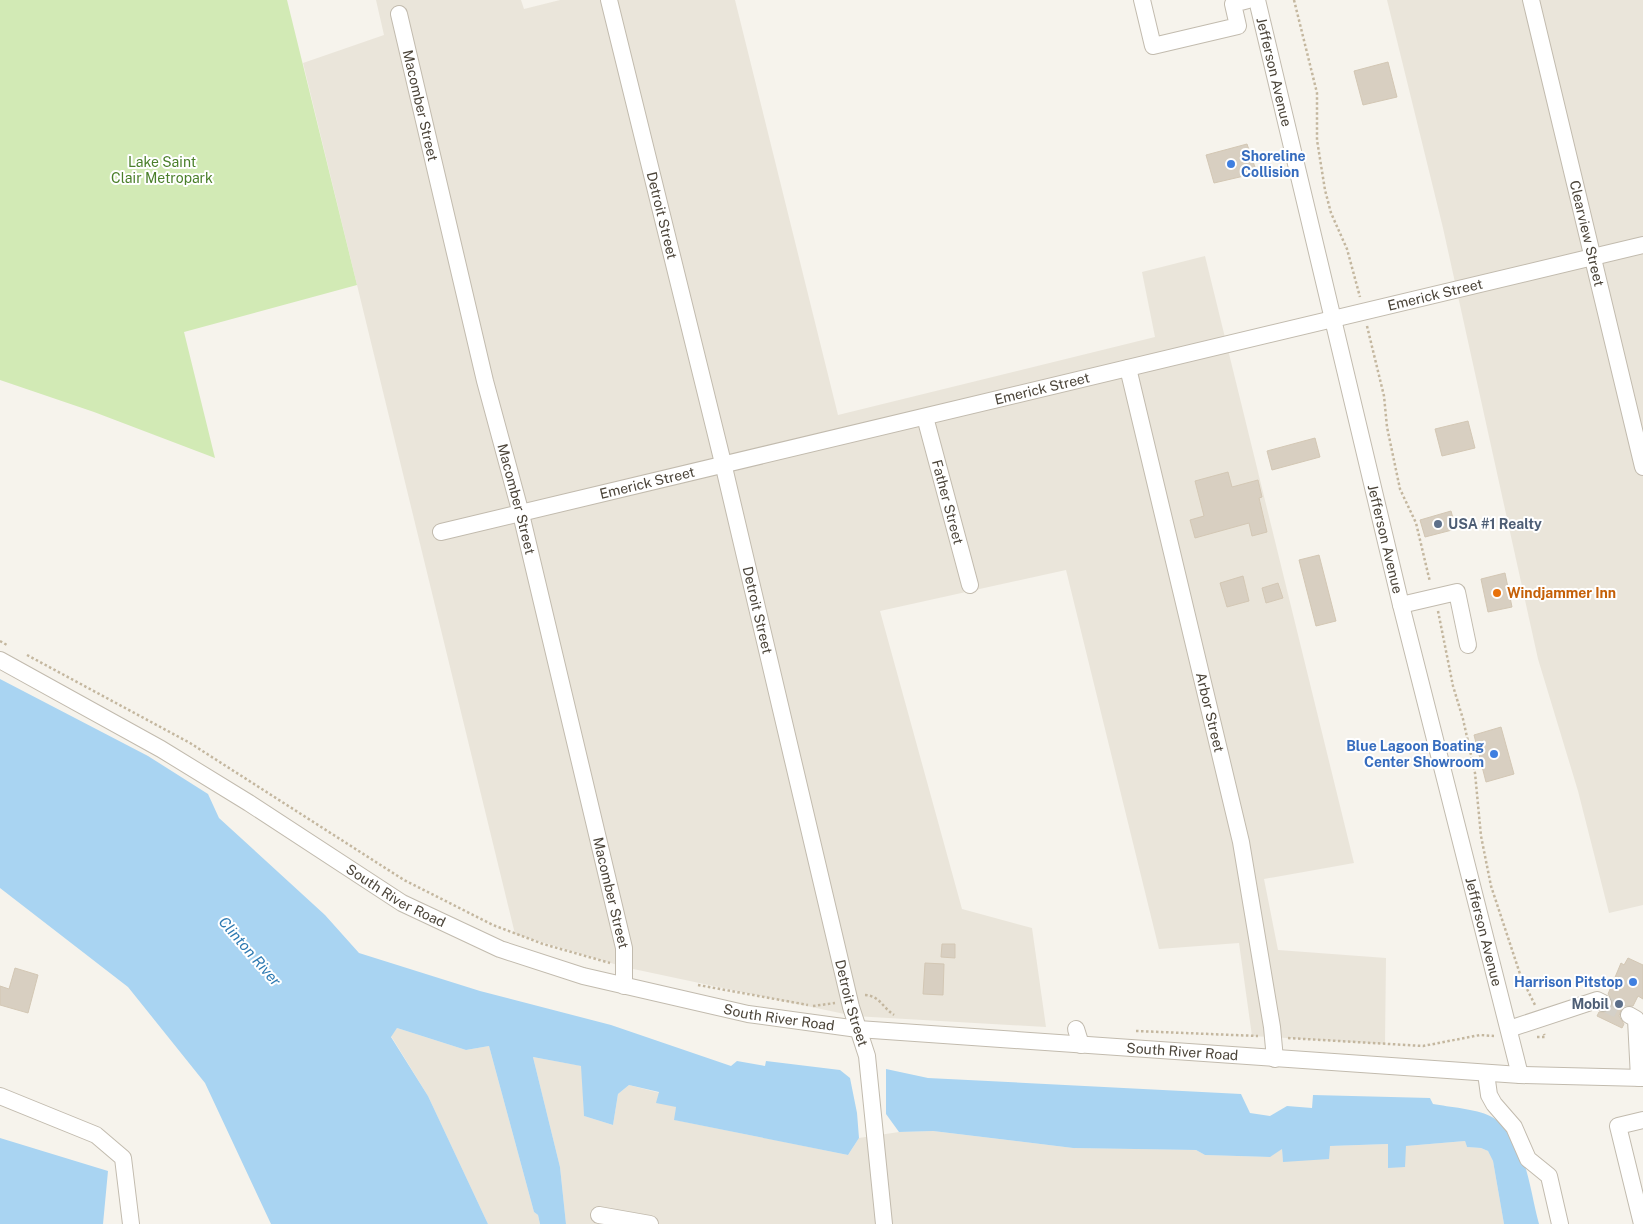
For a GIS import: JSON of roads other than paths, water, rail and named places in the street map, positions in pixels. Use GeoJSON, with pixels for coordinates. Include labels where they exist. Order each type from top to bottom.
{"type":"FeatureCollection","features":[{"type":"Feature","properties":{"kind":"street","name":"Detroit Street"},"geometry":{"type":"LineString","coordinates":[[609,0],[723,463],[849,999],[866,1056],[884,1224]]}},
{"type":"Feature","properties":{"kind":"street","name":"Jefferson Avenue"},"geometry":{"type":"LineString","coordinates":[[1257,0],[1401,605],[1511,1033],[1520,1075]]}},
{"type":"Feature","properties":{"kind":"street","name":"Clearview Street"},"geometry":{"type":"LineString","coordinates":[[1531,0],[1643,467]]}},
{"type":"Feature","properties":{"kind":"street"},"geometry":{"type":"LineString","coordinates":[[1145,1],[1153,46],[1238,26],[1237,1]]}},
{"type":"Feature","properties":{"kind":"street","name":"Macomber Street"},"geometry":{"type":"LineString","coordinates":[[399,14],[485,381],[522,514],[624,948],[624,986]]}},
{"type":"Feature","properties":{"kind":"street","name":"Emerick Street"},"geometry":{"type":"LineString","coordinates":[[441,532],[522,514],[723,463],[925,417],[1643,245]]}},
{"type":"Feature","properties":{"kind":"street","name":"Arbor Street"},"geometry":{"type":"LineString","coordinates":[[1128,368],[1241,842],[1275,1059]]}},
{"type":"Feature","properties":{"kind":"street","name":"Father Street"},"geometry":{"type":"LineString","coordinates":[[925,417],[970,585]]}},
{"type":"Feature","properties":{"kind":"street"},"geometry":{"type":"LineString","coordinates":[[1401,605],[1457,592],[1468,645]]}},
{"type":"Feature","properties":{"kind":"street","name":"South River Road"},"geometry":{"type":"LineString","coordinates":[[0,660],[161,748],[250,803],[402,903],[451,928],[500,949],[583,976],[748,1014],[858,1029],[1486,1073],[1641,1078]]}},
{"type":"Feature","properties":{"kind":"street"},"geometry":{"type":"LineString","coordinates":[[1511,1033],[1596,1000],[1603,1003]]}},
{"type":"Feature","properties":{"kind":"street"},"geometry":{"type":"LineString","coordinates":[[1629,1015],[1636,1019],[1641,1078]]}},
{"type":"Feature","properties":{"kind":"street"},"geometry":{"type":"LineString","coordinates":[[1076,1029],[1081,1045]]}},
{"type":"Feature","properties":{"kind":"street"},"geometry":{"type":"LineString","coordinates":[[1486,1073],[1489,1095],[1494,1104],[1514,1127],[1528,1159],[1549,1176],[1560,1224]]}},
{"type":"Feature","properties":{"kind":"street"},"geometry":{"type":"LineString","coordinates":[[0,1096],[96,1135],[123,1158],[131,1224]]}},
{"type":"Feature","properties":{"kind":"street"},"geometry":{"type":"LineString","coordinates":[[1642,1224],[1618,1126],[1643,1120]]}},
{"type":"Feature","properties":{"kind":"street"},"geometry":{"type":"LineString","coordinates":[[599,1215],[650,1224]]}},
{"type":"Feature","properties":{"kind":"water","name":"Clinton River"},"geometry":{"type":"Polygon","coordinates":[[[0,679],[148,756],[208,794],[219,818],[325,915],[359,953],[480,991],[611,1025],[731,1066],[737,1061],[765,1066],[766,1061],[840,1070],[850,1078],[857,1113],[859,1138],[848,1155],[674,1120],[676,1107],[656,1103],[659,1092],[629,1085],[618,1094],[613,1125],[584,1116],[581,1066],[533,1057],[560,1167],[566,1224],[540,1224],[538,1215],[534,1212],[489,1046],[466,1050],[397,1028],[391,1037],[428,1096],[488,1224],[271,1224],[205,1083],[128,987],[0,888],[0,679]]]}},
{"type":"Feature","properties":{"kind":"water"},"geometry":{"type":"Polygon","coordinates":[[[886,1069],[928,1078],[1241,1094],[1250,1113],[1270,1116],[1287,1106],[1312,1108],[1313,1095],[1430,1098],[1433,1104],[1484,1114],[1502,1125],[1519,1149],[1529,1179],[1539,1224],[1504,1224],[1493,1161],[1488,1151],[1481,1148],[1467,1147],[1465,1141],[1406,1146],[1405,1167],[1388,1168],[1388,1144],[1330,1146],[1329,1159],[1283,1162],[1282,1149],[1270,1157],[1205,1155],[1196,1150],[1073,1148],[933,1131],[899,1132],[886,1114],[886,1069]]]}},
{"type":"Feature","properties":{"kind":"water"},"geometry":{"type":"Polygon","coordinates":[[[0,1138],[108,1171],[103,1224],[0,1224],[0,1138]]]}},
{"type":"Feature","properties":{"kind":"tunnel"},"geometry":{"type":"LineString","coordinates":[[1603,1003],[1629,1015]]}},
{"type":"Feature","properties":{"kind":"place","name":"Shoreline Collision"},"geometry":{"type":"Point","coordinates":[1231,164]}},
{"type":"Feature","properties":{"kind":"place","name":"USA #1 Realty"},"geometry":{"type":"Point","coordinates":[1438,524]}},
{"type":"Feature","properties":{"kind":"place","name":"Windjammer Inn"},"geometry":{"type":"Point","coordinates":[1497,593]}},
{"type":"Feature","properties":{"kind":"place","name":"Blue Lagoon Boating Center Showroom"},"geometry":{"type":"Point","coordinates":[1494,754]}},
{"type":"Feature","properties":{"kind":"place","name":"Harrison Pitstop"},"geometry":{"type":"Point","coordinates":[1633,982]}},
{"type":"Feature","properties":{"kind":"place","name":"Mobil"},"geometry":{"type":"Point","coordinates":[1619,1004]}},
{"type":"Feature","properties":{"kind":"park label","name":"Lake Saint Clair Metropark"},"geometry":{"type":"Point","coordinates":[162,170]}}]}
